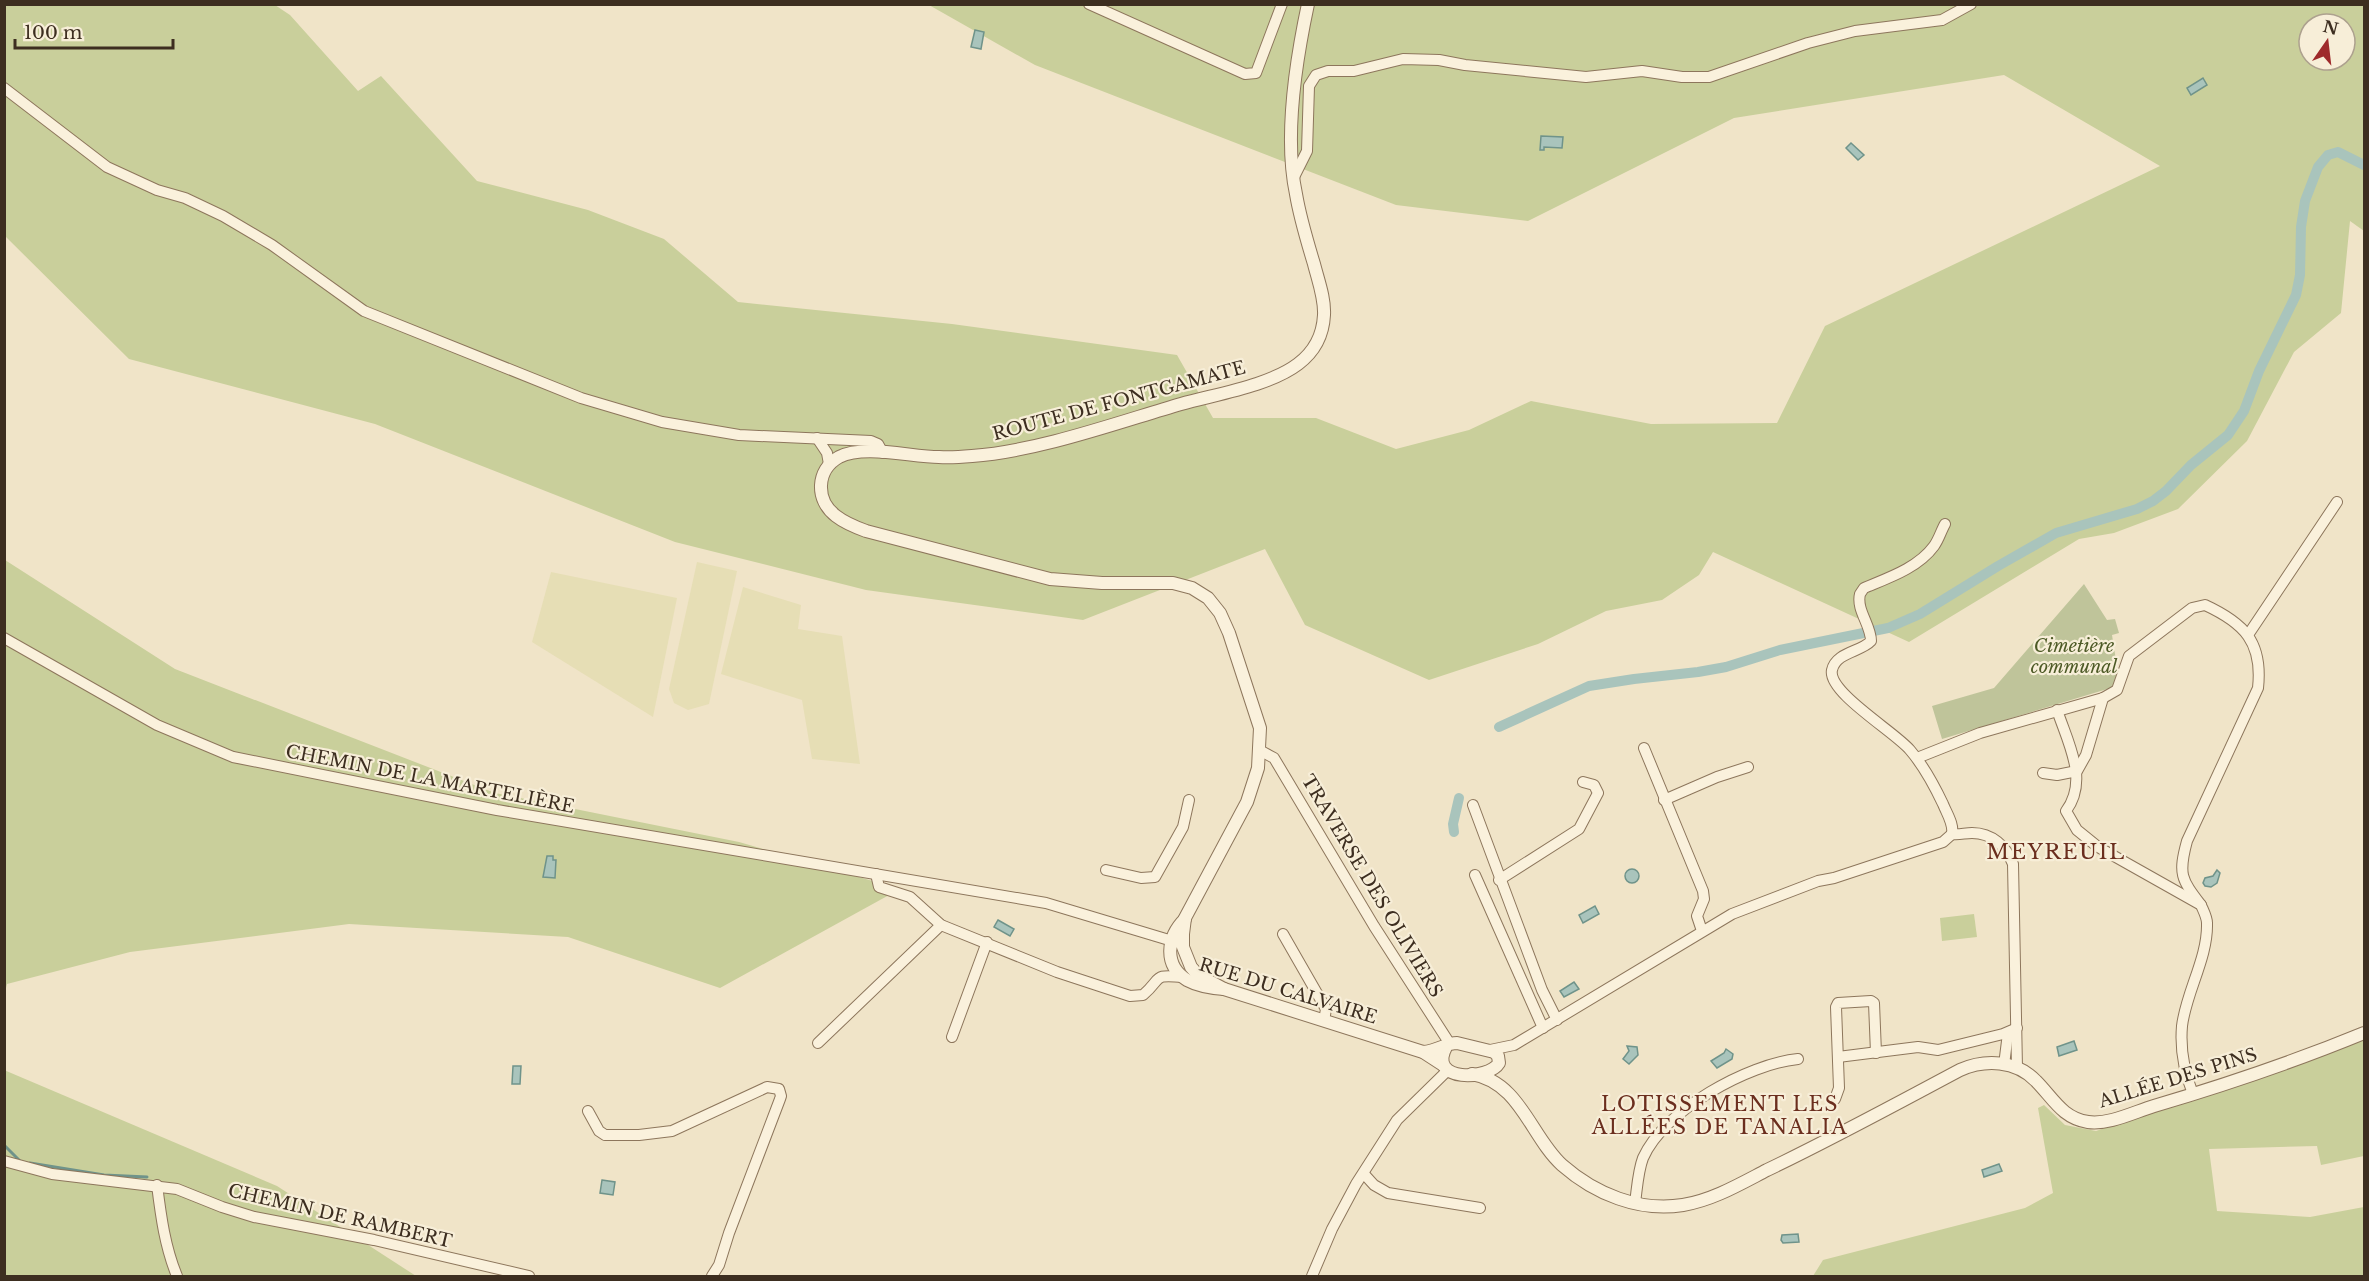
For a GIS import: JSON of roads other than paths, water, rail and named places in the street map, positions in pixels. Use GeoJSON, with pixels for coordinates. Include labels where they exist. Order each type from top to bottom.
{"type":"FeatureCollection","features":[{"type":"Feature","properties":{"kind":"street"},"geometry":{"type":"LineString","coordinates":[[1089,4],[1245,74],[1256,72],[1282,4]]}},
{"type":"Feature","properties":{"kind":"street","name":"ROUTE DE FONTGAMATE"},"geometry":{"type":"LineString","coordinates":[[829,465],[841,456],[856,453],[939,457],[974,456],[1027,448],[1254,384],[1297,365],[1312,351],[1321,334],[1325,314],[1322,293],[1293,179],[1291,146],[1296,76],[1308,4]]}},
{"type":"Feature","properties":{"kind":"street"},"geometry":{"type":"LineString","coordinates":[[1293,179],[1307,151],[1310,86],[1316,75],[1328,71],[1354,71],[1403,59],[1439,60],[1465,65],[1586,77],[1642,71],[1682,77],[1709,77],[1855,31],[1941,20],[1971,4]]}},
{"type":"Feature","properties":{"kind":"street"},"geometry":{"type":"LineString","coordinates":[[4,88],[107,167],[223,216],[272,245],[364,311],[581,398],[630,413],[716,433],[871,441],[878,444],[883,453]]}},
{"type":"Feature","properties":{"kind":"street"},"geometry":{"type":"LineString","coordinates":[[817,438],[827,453],[829,465],[822,476],[820,489],[824,503],[834,515],[849,524],[866,531],[1050,579],[1102,583],[1173,583],[1192,588],[1208,598],[1220,613],[1240,663],[1260,728],[1261,751],[1254,784],[1247,802],[1185,918],[1171,939]]}},
{"type":"Feature","properties":{"kind":"street"},"geometry":{"type":"LineString","coordinates":[[2248,635],[2337,502]]}},
{"type":"Feature","properties":{"kind":"street"},"geometry":{"type":"LineString","coordinates":[[1946,524],[1936,543],[1922,559],[1864,588],[1860,594],[1860,605],[1870,632],[1868,644],[1838,659],[1832,669],[1833,680],[1848,699],[1889,730],[1917,758],[1936,790],[1952,826],[1952,834]]}},
{"type":"Feature","properties":{"kind":"street"},"geometry":{"type":"LineString","coordinates":[[1917,758],[1980,733],[2103,698],[2117,690],[2129,656],[2199,606],[2205,605],[2228,616],[2248,635],[2254,646],[2260,669],[2258,688],[2187,841],[2181,863],[2184,883],[2201,905],[2207,921],[2182,1026],[2184,1061],[2187,1079],[2193,1094]]}},
{"type":"Feature","properties":{"kind":"street","name":"CHEMIN DE LA MARTELIÈRE"},"geometry":{"type":"LineString","coordinates":[[4,638],[157,725],[233,757],[497,810],[1046,903],[1171,939],[1183,947]]}},
{"type":"Feature","properties":{"kind":"street"},"geometry":{"type":"LineString","coordinates":[[2103,698],[2086,755],[2077,771],[2074,800],[2066,811],[2077,830],[2098,847],[2201,905]]}},
{"type":"Feature","properties":{"kind":"street"},"geometry":{"type":"LineString","coordinates":[[2057,710],[2077,771]]}},
{"type":"Feature","properties":{"kind":"street"},"geometry":{"type":"LineString","coordinates":[[1644,748],[1703,891],[1704,899],[1697,916],[1702,931]]}},
{"type":"Feature","properties":{"kind":"street","name":"TRAVERSE DES OLIVIERS"},"geometry":{"type":"LineString","coordinates":[[1261,751],[1274,758],[1448,1046]]}},
{"type":"Feature","properties":{"kind":"street"},"geometry":{"type":"LineString","coordinates":[[1664,800],[1717,777],[1748,767]]}},
{"type":"Feature","properties":{"kind":"street"},"geometry":{"type":"LineString","coordinates":[[2043,773],[2057,775],[2077,771]]}},
{"type":"Feature","properties":{"kind":"street"},"geometry":{"type":"LineString","coordinates":[[1499,880],[1579,829],[1598,798],[1594,785],[1584,782]]}},
{"type":"Feature","properties":{"kind":"street"},"geometry":{"type":"LineString","coordinates":[[1106,870],[1141,878],[1155,877],[1183,828],[1189,800]]}},
{"type":"Feature","properties":{"kind":"street"},"geometry":{"type":"LineString","coordinates":[[1473,805],[1499,880],[1542,990],[1557,1020]]}},
{"type":"Feature","properties":{"kind":"street"},"geometry":{"type":"LineString","coordinates":[[1448,1046],[1442,1056],[1445,1068],[1456,1074],[1492,1070],[1498,1065],[1515,1045],[1702,931],[1755,904],[1818,881],[1834,878],[1943,842],[1952,834],[1973,833],[1994,839],[2005,848],[2013,864],[2012,1031],[2017,1068],[1977,1064],[1960,1070],[1709,1199],[1670,1206],[1635,1203],[1587,1184],[1561,1164],[1517,1103],[1500,1085],[1496,1076],[1498,1065],[1497,1053],[1490,1050]]}},
{"type":"Feature","properties":{"kind":"street"},"geometry":{"type":"LineString","coordinates":[[1475,875],[1543,1028]]}},
{"type":"Feature","properties":{"kind":"street"},"geometry":{"type":"LineString","coordinates":[[876,876],[879,887],[910,897],[941,925],[1057,972],[1130,996],[1143,995],[1156,979],[1163,975],[1183,977]]}},
{"type":"Feature","properties":{"kind":"street"},"geometry":{"type":"LineString","coordinates":[[1185,918],[1183,947],[1186,959],[1198,975],[1224,989]]}},
{"type":"Feature","properties":{"kind":"street"},"geometry":{"type":"LineString","coordinates":[[818,1043],[941,925]]}},
{"type":"Feature","properties":{"kind":"street"},"geometry":{"type":"LineString","coordinates":[[1283,934],[1326,1009],[1324,1021]]}},
{"type":"Feature","properties":{"kind":"street","name":"RUE DU CALVAIRE"},"geometry":{"type":"LineString","coordinates":[[1171,939],[1170,951],[1173,965],[1183,977],[1190,981],[1210,988],[1224,989],[1423,1052],[1445,1068]]}},
{"type":"Feature","properties":{"kind":"street"},"geometry":{"type":"LineString","coordinates":[[952,1037],[987,942]]}},
{"type":"Feature","properties":{"kind":"street"},"geometry":{"type":"LineString","coordinates":[[1835,1099],[1839,1088],[1836,1007],[1841,1002],[1871,1001],[1874,1004],[1876,1053]]}},
{"type":"Feature","properties":{"kind":"street"},"geometry":{"type":"LineString","coordinates":[[1838,1057],[1918,1047],[1938,1050],[2012,1031]]}},
{"type":"Feature","properties":{"kind":"street"},"geometry":{"type":"LineString","coordinates":[[2004,1065],[2012,1031]]}},
{"type":"Feature","properties":{"kind":"street","name":"ALLÉE DES PINS"},"geometry":{"type":"LineString","coordinates":[[2017,1068],[2028,1073],[2063,1113],[2092,1123],[2193,1094],[2328,1048],[2364,1033]]}},
{"type":"Feature","properties":{"kind":"street","name":"RUE DU CALVAIRE"},"geometry":{"type":"LineString","coordinates":[[1423,1052],[1457,1043],[1490,1050]]}},
{"type":"Feature","properties":{"kind":"street"},"geometry":{"type":"LineString","coordinates":[[1490,1050],[1515,1045]]}},
{"type":"Feature","properties":{"kind":"street"},"geometry":{"type":"LineString","coordinates":[[1635,1203],[1643,1159],[1666,1124],[1695,1102],[1729,1082],[1779,1062],[1798,1059]]}},
{"type":"Feature","properties":{"kind":"street"},"geometry":{"type":"LineString","coordinates":[[1312,1276],[1332,1229],[1397,1120],[1445,1068]]}},
{"type":"Feature","properties":{"kind":"street"},"geometry":{"type":"LineString","coordinates":[[1472,1074],[1500,1085]]}},
{"type":"Feature","properties":{"kind":"street"},"geometry":{"type":"LineString","coordinates":[[588,1111],[599,1131],[605,1134],[639,1135],[672,1131],[766,1087],[778,1089],[781,1092],[719,1265],[712,1276]]}},
{"type":"Feature","properties":{"kind":"street","name":"CHEMIN DE RAMBERT"},"geometry":{"type":"LineString","coordinates":[[4,1161],[52,1174],[177,1189],[254,1217],[374,1240],[529,1276]]}},
{"type":"Feature","properties":{"kind":"street"},"geometry":{"type":"LineString","coordinates":[[1364,1174],[1374,1185],[1388,1193],[1480,1208]]}},
{"type":"Feature","properties":{"kind":"street"},"geometry":{"type":"LineString","coordinates":[[157,1185],[162,1224],[170,1259],[177,1276]]}},
{"type":"Feature","properties":{"kind":"water"},"geometry":{"type":"Polygon","coordinates":[[[975,30],[984,32],[981,49],[971,47],[975,30]]]}},
{"type":"Feature","properties":{"kind":"water"},"geometry":{"type":"Polygon","coordinates":[[[2203,78],[2207,85],[2191,95],[2187,88],[2203,78]]]}},
{"type":"Feature","properties":{"kind":"water"},"geometry":{"type":"Polygon","coordinates":[[[1541,136],[1563,137],[1562,148],[1544,147],[1544,150],[1540,150],[1541,136]]]}},
{"type":"Feature","properties":{"kind":"water"},"geometry":{"type":"Polygon","coordinates":[[[1851,143],[1864,155],[1858,160],[1846,148],[1851,143]]]}},
{"type":"Feature","properties":{"kind":"water"},"geometry":{"type":"Polygon","coordinates":[[[547,856],[553,856],[553,860],[556,860],[555,878],[543,877],[547,856]]]}},
{"type":"Feature","properties":{"kind":"water"},"geometry":{"type":"Polygon","coordinates":[[[1632,869],[1637,871],[1639,876],[1637,881],[1632,883],[1627,881],[1625,876],[1627,871],[1632,869]]]}},
{"type":"Feature","properties":{"kind":"water"},"geometry":{"type":"Polygon","coordinates":[[[2217,870],[2220,873],[2217,883],[2211,887],[2205,886],[2203,883],[2205,878],[2213,876],[2217,870]]]}},
{"type":"Feature","properties":{"kind":"water"},"geometry":{"type":"Polygon","coordinates":[[[1595,906],[1599,914],[1583,923],[1579,915],[1595,906]]]}},
{"type":"Feature","properties":{"kind":"water"},"geometry":{"type":"Polygon","coordinates":[[[998,920],[1014,929],[1010,936],[994,927],[998,920]]]}},
{"type":"Feature","properties":{"kind":"water"},"geometry":{"type":"Polygon","coordinates":[[[1574,982],[1579,989],[1564,997],[1560,991],[1574,982]]]}},
{"type":"Feature","properties":{"kind":"water"},"geometry":{"type":"Polygon","coordinates":[[[2074,1041],[2077,1050],[2059,1056],[2057,1047],[2074,1041]]]}},
{"type":"Feature","properties":{"kind":"water"},"geometry":{"type":"Polygon","coordinates":[[[1627,1046],[1637,1047],[1638,1055],[1629,1064],[1623,1059],[1629,1051],[1627,1046]]]}},
{"type":"Feature","properties":{"kind":"water"},"geometry":{"type":"Polygon","coordinates":[[[1726,1049],[1733,1054],[1732,1059],[1717,1068],[1711,1061],[1724,1053],[1726,1049]]]}},
{"type":"Feature","properties":{"kind":"water"},"geometry":{"type":"Polygon","coordinates":[[[513,1066],[521,1066],[520,1084],[512,1084],[513,1066]]]}},
{"type":"Feature","properties":{"kind":"water"},"geometry":{"type":"Polygon","coordinates":[[[1999,1164],[2002,1171],[1984,1177],[1982,1170],[1999,1164]]]}},
{"type":"Feature","properties":{"kind":"water"},"geometry":{"type":"Polygon","coordinates":[[[602,1180],[615,1182],[613,1195],[600,1193],[602,1180]]]}},
{"type":"Feature","properties":{"kind":"water"},"geometry":{"type":"Polygon","coordinates":[[[1798,1234],[1799,1242],[1783,1243],[1781,1240],[1782,1235],[1798,1234]]]}},
{"type":"Feature","properties":{"kind":"waterway"},"geometry":{"type":"LineString","coordinates":[[1499,727],[1589,686],[1726,667],[1780,650],[1888,628],[1920,614],[2056,533],[2137,509],[2153,501],[2191,465],[2228,435],[2244,411],[2259,371],[2296,295],[2300,275],[2301,227],[2305,201],[2318,167],[2328,155],[2338,152],[2364,165]]}},
{"type":"Feature","properties":{"kind":"waterway"},"geometry":{"type":"LineString","coordinates":[[1454,832],[1453,824],[1459,798]]}},
{"type":"Feature","properties":{"kind":"waterway"},"geometry":{"type":"LineString","coordinates":[[4,1145],[20,1161]]}},
{"type":"Feature","properties":{"kind":"waterway"},"geometry":{"type":"LineString","coordinates":[[30,1163],[104,1175],[147,1177]]}},
{"type":"Feature","properties":{"kind":"district","name":"MEYREUIL"},"geometry":{"type":"Point","coordinates":[2056,852]}},
{"type":"Feature","properties":{"kind":"district","name":"LOTISSEMENT LES ALLÉES DE TANALIA"},"geometry":{"type":"Point","coordinates":[1720,1116]}},
{"type":"Feature","properties":{"kind":"park label","name":"Cimetière communal"},"geometry":{"type":"Point","coordinates":[2074,656]}}]}
